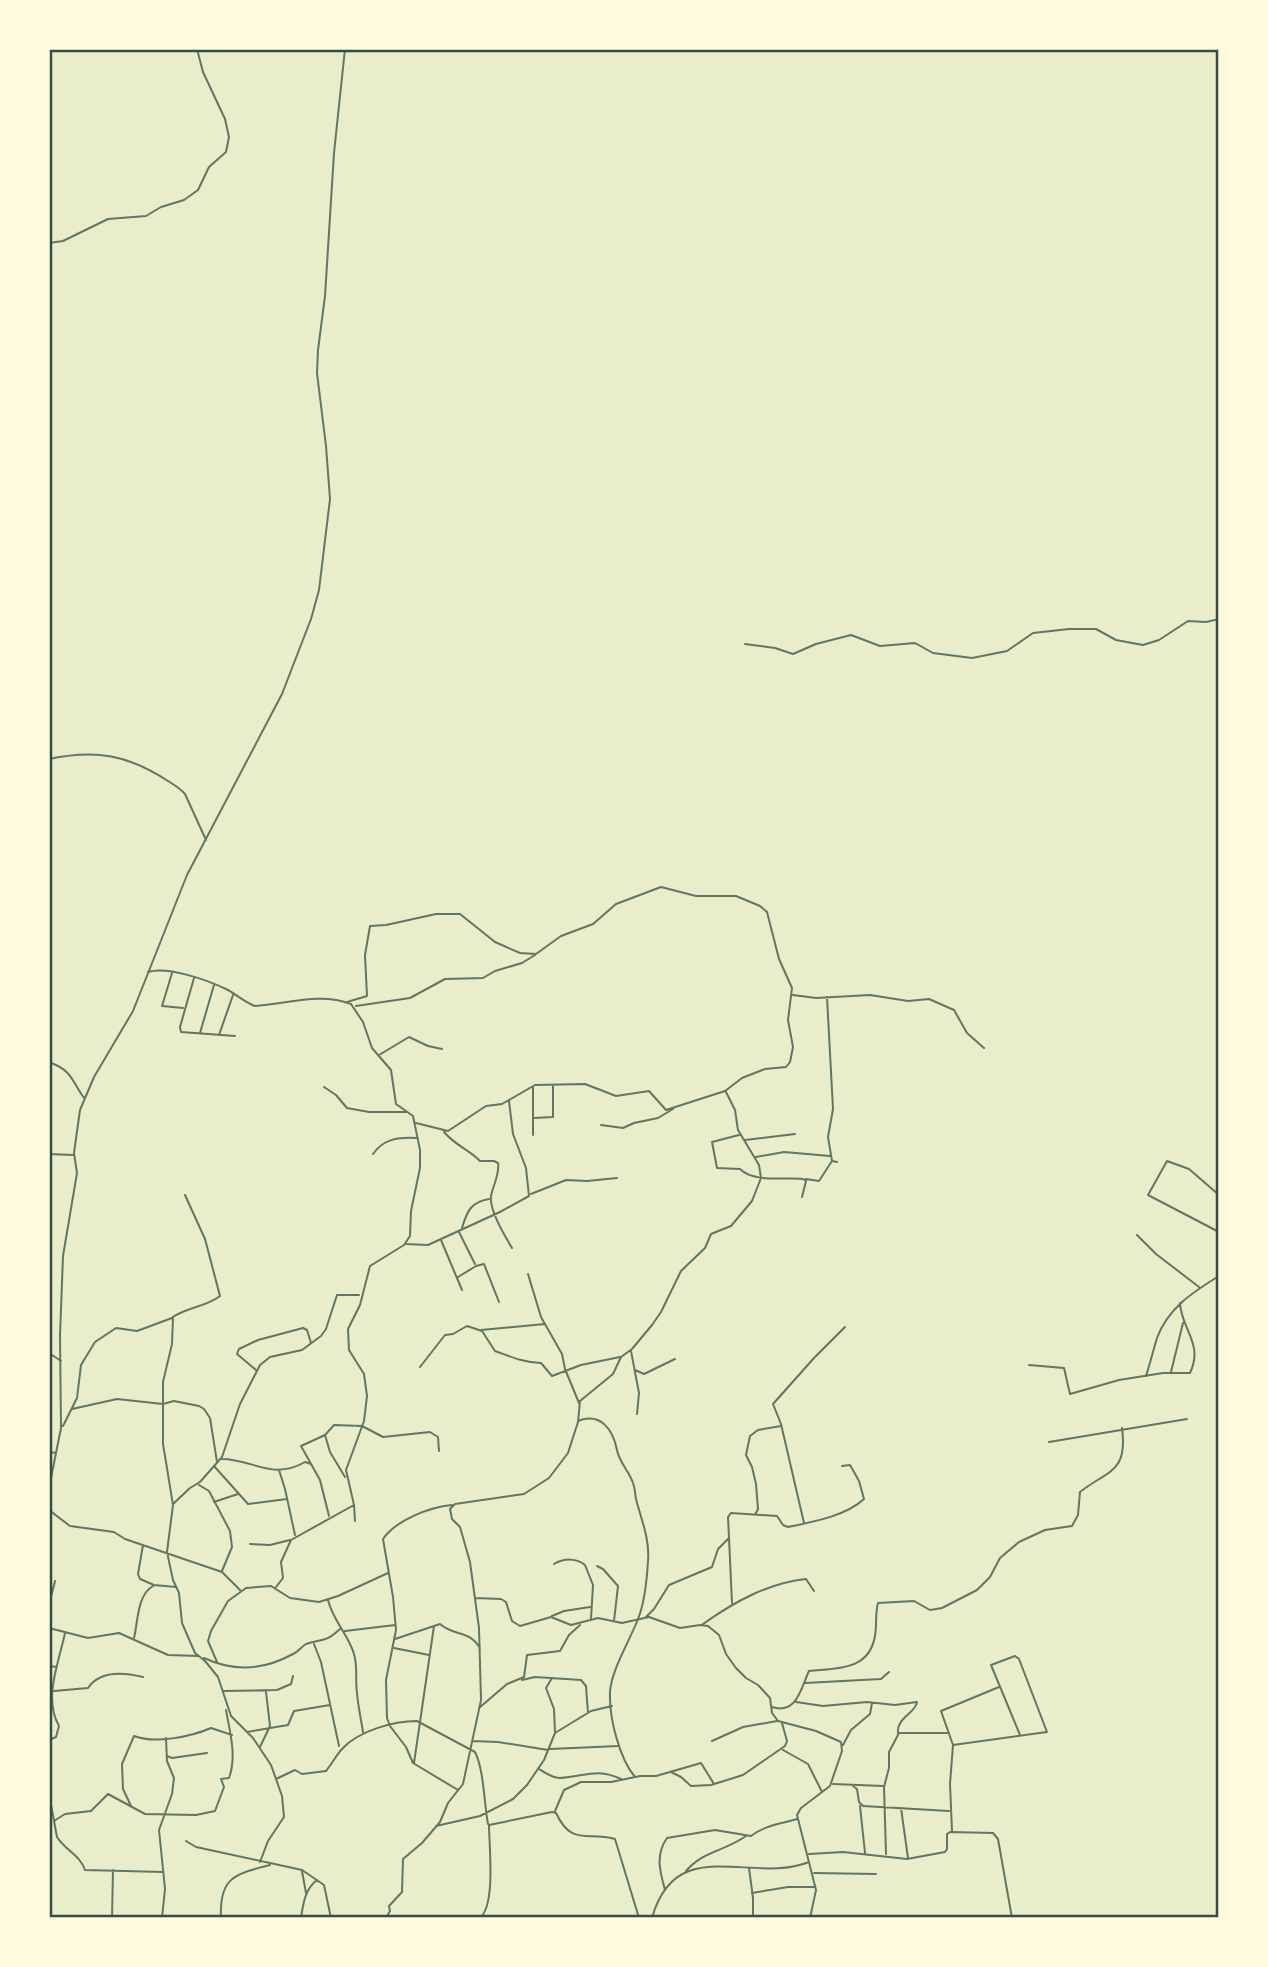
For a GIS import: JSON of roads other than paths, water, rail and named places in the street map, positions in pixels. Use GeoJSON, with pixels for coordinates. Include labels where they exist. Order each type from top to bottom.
{"type":"FeatureCollection","features":[{"type":"Feature","properties":{"kind":"street"},"geometry":{"type":"LineString","coordinates":[[49,243],[63,242],[108,219],[146,216],[161,206],[184,200],[198,190],[209,167],[227,150],[229,137],[227,126],[203,72],[197,49]]}},
{"type":"Feature","properties":{"kind":"street"},"geometry":{"type":"LineString","coordinates":[[49,1488],[61,1428],[63,1256],[76,1173],[74,1155],[79,1112],[94,1077],[133,1010],[187,875],[282,694],[307,630],[319,590],[330,499],[319,390],[318,349],[326,296],[334,153],[345,49]]}},
{"type":"Feature","properties":{"kind":"street"},"geometry":{"type":"LineString","coordinates":[[745,644],[775,648],[793,654],[816,644],[851,635],[880,646],[915,643],[933,653],[969,659],[1007,651],[1028,636],[1039,632],[1096,629],[1116,640],[1143,645],[1159,640],[1185,622],[1219,619]]}},
{"type":"Feature","properties":{"kind":"street"},"geometry":{"type":"LineString","coordinates":[[49,759],[87,754],[119,756],[157,773],[185,794],[206,840]]}},
{"type":"Feature","properties":{"kind":"street"},"geometry":{"type":"LineString","coordinates":[[354,1007],[410,998],[445,979],[483,978],[522,962],[561,936],[593,924],[616,904],[661,887],[696,896],[731,895],[760,906],[767,912],[779,958],[792,988],[788,1016],[793,1047],[788,1065],[783,1068],[767,1068],[742,1078],[726,1091],[664,1110],[649,1091],[616,1096],[608,1095],[590,1085],[533,1086],[500,1104],[486,1106],[449,1131],[416,1123]]}},
{"type":"Feature","properties":{"kind":"street"},"geometry":{"type":"LineString","coordinates":[[147,972],[156,970],[194,977],[233,993],[242,1001],[257,1007],[306,1000],[347,1002],[367,996],[365,956],[370,926],[389,925],[436,914],[460,914],[495,942],[520,953],[536,954]]}},
{"type":"Feature","properties":{"kind":"street"},"geometry":{"type":"LineString","coordinates":[[173,972],[162,1006],[185,1008]]}},
{"type":"Feature","properties":{"kind":"street"},"geometry":{"type":"LineString","coordinates":[[194,977],[180,1031],[235,1036]]}},
{"type":"Feature","properties":{"kind":"street"},"geometry":{"type":"LineString","coordinates":[[200,1034],[214,984]]}},
{"type":"Feature","properties":{"kind":"street"},"geometry":{"type":"LineString","coordinates":[[219,1035],[233,993]]}},
{"type":"Feature","properties":{"kind":"street"},"geometry":{"type":"LineString","coordinates":[[792,996],[870,995],[908,1001],[932,1000],[955,1012],[967,1033],[984,1048]]}},
{"type":"Feature","properties":{"kind":"street"},"geometry":{"type":"LineString","coordinates":[[740,1135],[712,1141],[716,1167],[742,1169],[746,1174],[761,1178],[819,1181],[832,1161],[828,1137],[833,1108],[827,997]]}},
{"type":"Feature","properties":{"kind":"street"},"geometry":{"type":"LineString","coordinates":[[346,1479],[346,1470],[367,1406],[365,1380],[350,1352],[348,1328],[359,1307],[372,1263],[404,1245],[410,1236],[411,1211],[420,1168],[413,1116],[394,1102],[391,1071],[370,1044],[363,1022],[354,1007],[347,1002]]}},
{"type":"Feature","properties":{"kind":"street"},"geometry":{"type":"LineString","coordinates":[[379,1055],[409,1037],[442,1049]]}},
{"type":"Feature","properties":{"kind":"street"},"geometry":{"type":"LineString","coordinates":[[49,1062],[69,1074],[85,1098]]}},
{"type":"Feature","properties":{"kind":"street"},"geometry":{"type":"LineString","coordinates":[[533,1118],[553,1117],[553,1085]]}},
{"type":"Feature","properties":{"kind":"street"},"geometry":{"type":"LineString","coordinates":[[533,1086],[533,1135]]}},
{"type":"Feature","properties":{"kind":"street"},"geometry":{"type":"LineString","coordinates":[[324,1087],[336,1095],[347,1108],[408,1112]]}},
{"type":"Feature","properties":{"kind":"street"},"geometry":{"type":"LineString","coordinates":[[480,1330],[496,1352],[520,1362],[541,1363],[552,1376],[621,1357],[631,1350],[659,1315],[685,1266],[703,1251],[711,1234],[730,1227],[751,1203],[761,1178],[759,1165],[740,1135],[735,1122],[735,1110],[726,1091]]}},
{"type":"Feature","properties":{"kind":"street"},"geometry":{"type":"LineString","coordinates":[[509,1100],[513,1136],[526,1168],[530,1194]]}},
{"type":"Feature","properties":{"kind":"street"},"geometry":{"type":"LineString","coordinates":[[601,1125],[623,1128],[658,1118],[674,1108]]}},
{"type":"Feature","properties":{"kind":"street"},"geometry":{"type":"LineString","coordinates":[[444,1131],[453,1143],[472,1153],[480,1161],[498,1163],[499,1169],[491,1199],[495,1214],[512,1248]]}},
{"type":"Feature","properties":{"kind":"street"},"geometry":{"type":"LineString","coordinates":[[744,1141],[795,1134]]}},
{"type":"Feature","properties":{"kind":"street"},"geometry":{"type":"LineString","coordinates":[[373,1154],[392,1139],[418,1138]]}},
{"type":"Feature","properties":{"kind":"street"},"geometry":{"type":"LineString","coordinates":[[755,1157],[789,1152],[831,1156]]}},
{"type":"Feature","properties":{"kind":"street"},"geometry":{"type":"LineString","coordinates":[[49,1154],[74,1155]]}},
{"type":"Feature","properties":{"kind":"street"},"geometry":{"type":"LineString","coordinates":[[832,1161],[837,1162]]}},
{"type":"Feature","properties":{"kind":"street"},"geometry":{"type":"LineString","coordinates":[[1219,1195],[1193,1171],[1167,1161],[1148,1195],[1219,1232]]}},
{"type":"Feature","properties":{"kind":"street"},"geometry":{"type":"LineString","coordinates":[[404,1245],[425,1245],[441,1239],[530,1194],[566,1180],[617,1178]]}},
{"type":"Feature","properties":{"kind":"street"},"geometry":{"type":"LineString","coordinates":[[802,1197],[804,1179]]}},
{"type":"Feature","properties":{"kind":"street"},"geometry":{"type":"LineString","coordinates":[[61,1428],[77,1398],[80,1367],[95,1342],[116,1328],[136,1331],[220,1297],[205,1239],[184,1195]]}},
{"type":"Feature","properties":{"kind":"street"},"geometry":{"type":"LineString","coordinates":[[462,1229],[471,1207],[479,1201],[491,1199]]}},
{"type":"Feature","properties":{"kind":"street"},"geometry":{"type":"LineString","coordinates":[[458,1231],[476,1266]]}},
{"type":"Feature","properties":{"kind":"street"},"geometry":{"type":"LineString","coordinates":[[1138,1236],[1156,1254],[1200,1288]]}},
{"type":"Feature","properties":{"kind":"street"},"geometry":{"type":"LineString","coordinates":[[441,1239],[462,1290]]}},
{"type":"Feature","properties":{"kind":"street"},"geometry":{"type":"LineString","coordinates":[[458,1277],[476,1266],[486,1265],[499,1302]]}},
{"type":"Feature","properties":{"kind":"street"},"geometry":{"type":"LineString","coordinates":[[458,1791],[414,1764],[405,1744],[390,1726],[385,1690],[396,1625],[383,1540],[385,1535],[424,1512],[524,1494],[540,1485],[566,1458],[578,1422],[579,1404],[565,1371],[562,1355],[539,1314],[528,1274]]}},
{"type":"Feature","properties":{"kind":"street"},"geometry":{"type":"LineString","coordinates":[[1145,1377],[1161,1329],[1180,1303],[1219,1276]]}},
{"type":"Feature","properties":{"kind":"street"},"geometry":{"type":"LineString","coordinates":[[173,1505],[220,1459],[242,1400],[256,1370],[265,1359],[302,1350],[311,1344],[326,1329],[337,1295],[361,1295]]}},
{"type":"Feature","properties":{"kind":"street"},"geometry":{"type":"LineString","coordinates":[[1171,1373],[1183,1322],[1180,1303]]}},
{"type":"Feature","properties":{"kind":"street"},"geometry":{"type":"LineString","coordinates":[[54,1821],[65,1814],[91,1811],[107,1794],[145,1814],[196,1815],[216,1810],[224,1787],[221,1779],[230,1776],[233,1742],[218,1676],[195,1653],[182,1623],[177,1587],[167,1552],[173,1505],[164,1450],[163,1382],[172,1344],[173,1317]]}},
{"type":"Feature","properties":{"kind":"street"},"geometry":{"type":"LineString","coordinates":[[1029,1365],[1063,1367],[1070,1394],[1112,1382],[1189,1373],[1192,1369],[1193,1338],[1183,1322]]}},
{"type":"Feature","properties":{"kind":"street"},"geometry":{"type":"LineString","coordinates":[[420,1367],[445,1334],[453,1334],[469,1326],[480,1330],[545,1324]]}},
{"type":"Feature","properties":{"kind":"street"},"geometry":{"type":"LineString","coordinates":[[804,1523],[782,1426],[773,1404],[814,1357],[845,1327]]}},
{"type":"Feature","properties":{"kind":"street"},"geometry":{"type":"LineString","coordinates":[[256,1370],[237,1354],[239,1349],[247,1344],[303,1328],[307,1330],[311,1344]]}},
{"type":"Feature","properties":{"kind":"street"},"geometry":{"type":"LineString","coordinates":[[631,1350],[639,1393],[637,1414]]}},
{"type":"Feature","properties":{"kind":"street"},"geometry":{"type":"LineString","coordinates":[[49,1353],[62,1362]]}},
{"type":"Feature","properties":{"kind":"street"},"geometry":{"type":"LineString","coordinates":[[579,1404],[613,1374],[621,1357]]}},
{"type":"Feature","properties":{"kind":"street"},"geometry":{"type":"LineString","coordinates":[[634,1370],[644,1374],[675,1359]]}},
{"type":"Feature","properties":{"kind":"street"},"geometry":{"type":"LineString","coordinates":[[72,1409],[117,1399],[163,1404],[169,1401],[179,1402],[204,1409],[210,1418],[217,1463]]}},
{"type":"Feature","properties":{"kind":"street"},"geometry":{"type":"LineString","coordinates":[[578,1422],[593,1418],[602,1421],[615,1438],[619,1459],[635,1488],[647,1538],[649,1559],[638,1619],[620,1664],[611,1676],[614,1730],[627,1767],[635,1777]]}},
{"type":"Feature","properties":{"kind":"street"},"geometry":{"type":"LineString","coordinates":[[1049,1442],[1187,1419]]}},
{"type":"Feature","properties":{"kind":"street"},"geometry":{"type":"LineString","coordinates":[[329,1517],[320,1480],[301,1446],[325,1436],[333,1425],[362,1426],[383,1437],[431,1432],[438,1437],[439,1451]]}},
{"type":"Feature","properties":{"kind":"street"},"geometry":{"type":"LineString","coordinates":[[755,1515],[758,1509],[757,1484],[746,1455],[750,1436],[758,1430],[782,1426]]}},
{"type":"Feature","properties":{"kind":"street"},"geometry":{"type":"LineString","coordinates":[[772,1707],[785,1708],[795,1702],[809,1671],[851,1667],[865,1658],[876,1635],[878,1602],[914,1601],[927,1609],[939,1609],[977,1590],[990,1577],[1000,1558],[1019,1542],[1045,1530],[1072,1526],[1079,1515],[1080,1492],[1110,1474],[1122,1454],[1122,1428]]}},
{"type":"Feature","properties":{"kind":"street"},"geometry":{"type":"LineString","coordinates":[[325,1436],[336,1464],[346,1479],[354,1505],[355,1521]]}},
{"type":"Feature","properties":{"kind":"street"},"geometry":{"type":"LineString","coordinates":[[49,1452],[57,1454]]}},
{"type":"Feature","properties":{"kind":"street"},"geometry":{"type":"LineString","coordinates":[[220,1459],[279,1470],[296,1467],[305,1462],[312,1465]]}},
{"type":"Feature","properties":{"kind":"street"},"geometry":{"type":"LineString","coordinates":[[214,1465],[251,1505],[287,1499]]}},
{"type":"Feature","properties":{"kind":"street"},"geometry":{"type":"LineString","coordinates":[[732,1604],[730,1514],[778,1517],[786,1527],[848,1510],[864,1499],[859,1481],[850,1465],[842,1466]]}},
{"type":"Feature","properties":{"kind":"street"},"geometry":{"type":"LineString","coordinates":[[279,1470],[296,1536]]}},
{"type":"Feature","properties":{"kind":"street"},"geometry":{"type":"LineString","coordinates":[[197,1484],[207,1489],[226,1521],[231,1538],[231,1549],[222,1572]]}},
{"type":"Feature","properties":{"kind":"street"},"geometry":{"type":"LineString","coordinates":[[213,1502],[238,1494]]}},
{"type":"Feature","properties":{"kind":"street"},"geometry":{"type":"LineString","coordinates":[[250,1544],[269,1545],[291,1540],[354,1505]]}},
{"type":"Feature","properties":{"kind":"street"},"geometry":{"type":"LineString","coordinates":[[386,1918],[390,1906],[402,1892],[402,1861],[436,1827],[448,1803],[466,1779],[482,1686],[469,1558],[460,1527],[452,1519],[452,1505]]}},
{"type":"Feature","properties":{"kind":"street"},"geometry":{"type":"LineString","coordinates":[[49,1510],[70,1527],[114,1532],[124,1538],[222,1572],[240,1591]]}},
{"type":"Feature","properties":{"kind":"street"},"geometry":{"type":"LineString","coordinates":[[646,1617],[668,1586],[679,1579],[711,1568],[718,1549],[729,1538]]}},
{"type":"Feature","properties":{"kind":"street"},"geometry":{"type":"LineString","coordinates":[[276,1588],[282,1580],[281,1562],[291,1540]]}},
{"type":"Feature","properties":{"kind":"street"},"geometry":{"type":"LineString","coordinates":[[143,1544],[139,1576],[144,1582],[177,1587]]}},
{"type":"Feature","properties":{"kind":"street"},"geometry":{"type":"LineString","coordinates":[[554,1564],[563,1560],[582,1563],[593,1585],[591,1620]]}},
{"type":"Feature","properties":{"kind":"street"},"geometry":{"type":"LineString","coordinates":[[597,1566],[604,1569],[618,1586],[614,1622]]}},
{"type":"Feature","properties":{"kind":"street"},"geometry":{"type":"LineString","coordinates":[[218,1663],[209,1637],[224,1606],[240,1591],[252,1586],[276,1588],[290,1598],[316,1602],[328,1600],[389,1573]]}},
{"type":"Feature","properties":{"kind":"street"},"geometry":{"type":"LineString","coordinates":[[478,1709],[507,1684],[524,1676],[526,1656],[560,1651],[570,1634],[591,1620],[622,1623],[651,1617],[682,1628],[702,1625],[732,1604],[772,1587],[803,1579],[808,1581],[814,1591]]}},
{"type":"Feature","properties":{"kind":"street"},"geometry":{"type":"LineString","coordinates":[[49,1605],[55,1581]]}},
{"type":"Feature","properties":{"kind":"street"},"geometry":{"type":"LineString","coordinates":[[134,1639],[144,1593],[156,1585]]}},
{"type":"Feature","properties":{"kind":"street"},"geometry":{"type":"LineString","coordinates":[[474,1598],[501,1599],[506,1602],[512,1621],[518,1626],[564,1611],[593,1607]]}},
{"type":"Feature","properties":{"kind":"street"},"geometry":{"type":"LineString","coordinates":[[328,1600],[333,1616],[348,1638],[355,1658],[356,1692],[363,1733]]}},
{"type":"Feature","properties":{"kind":"street"},"geometry":{"type":"LineString","coordinates":[[552,1617],[568,1625],[582,1624]]}},
{"type":"Feature","properties":{"kind":"street"},"geometry":{"type":"LineString","coordinates":[[394,1639],[440,1624],[449,1631],[463,1633],[472,1638],[480,1649]]}},
{"type":"Feature","properties":{"kind":"street"},"geometry":{"type":"LineString","coordinates":[[343,1632],[396,1625]]}},
{"type":"Feature","properties":{"kind":"street"},"geometry":{"type":"LineString","coordinates":[[702,1625],[719,1635],[726,1655],[746,1678],[759,1686],[772,1701],[773,1713],[778,1721],[823,1734],[839,1741],[842,1746]]}},
{"type":"Feature","properties":{"kind":"street"},"geometry":{"type":"LineString","coordinates":[[414,1764],[434,1626]]}},
{"type":"Feature","properties":{"kind":"street"},"geometry":{"type":"LineString","coordinates":[[49,1628],[94,1638],[119,1633],[169,1655],[199,1656],[236,1668],[256,1667],[292,1655],[304,1645],[323,1642],[340,1629]]}},
{"type":"Feature","properties":{"kind":"street"},"geometry":{"type":"LineString","coordinates":[[49,1740],[56,1737],[59,1726],[56,1720],[53,1679],[65,1632]]}},
{"type":"Feature","properties":{"kind":"street"},"geometry":{"type":"LineString","coordinates":[[313,1643],[321,1662],[339,1746]]}},
{"type":"Feature","properties":{"kind":"street"},"geometry":{"type":"LineString","coordinates":[[1219,1644],[1219,1653]]}},
{"type":"Feature","properties":{"kind":"street"},"geometry":{"type":"LineString","coordinates":[[392,1647],[430,1655]]}},
{"type":"Feature","properties":{"kind":"street"},"geometry":{"type":"LineString","coordinates":[[953,1745],[1047,1731],[1017,1656],[992,1664],[1020,1735]]}},
{"type":"Feature","properties":{"kind":"street"},"geometry":{"type":"LineString","coordinates":[[49,1666],[58,1667]]}},
{"type":"Feature","properties":{"kind":"street"},"geometry":{"type":"LineString","coordinates":[[804,1683],[881,1679],[889,1672]]}},
{"type":"Feature","properties":{"kind":"street"},"geometry":{"type":"LineString","coordinates":[[53,1691],[88,1688],[94,1679],[108,1674],[143,1677]]}},
{"type":"Feature","properties":{"kind":"street"},"geometry":{"type":"LineString","coordinates":[[222,1691],[285,1688],[293,1676]]}},
{"type":"Feature","properties":{"kind":"street"},"geometry":{"type":"LineString","coordinates":[[517,1680],[552,1677],[578,1679],[584,1682],[588,1713]]}},
{"type":"Feature","properties":{"kind":"street"},"geometry":{"type":"LineString","coordinates":[[436,1827],[486,1813],[520,1793],[538,1769],[555,1732],[554,1709],[546,1688],[552,1677]]}},
{"type":"Feature","properties":{"kind":"street"},"geometry":{"type":"LineString","coordinates":[[952,1832],[950,1811],[953,1745],[941,1710],[999,1687]]}},
{"type":"Feature","properties":{"kind":"street"},"geometry":{"type":"LineString","coordinates":[[260,1747],[269,1730],[266,1690]]}},
{"type":"Feature","properties":{"kind":"street"},"geometry":{"type":"LineString","coordinates":[[795,1702],[823,1706],[872,1702],[895,1705],[919,1703],[899,1723],[899,1734],[889,1752],[889,1768],[884,1786],[886,1855]]}},
{"type":"Feature","properties":{"kind":"street"},"geometry":{"type":"LineString","coordinates":[[810,1918],[816,1895],[815,1886],[797,1813],[831,1784],[847,1735],[870,1714],[872,1702]]}},
{"type":"Feature","properties":{"kind":"street"},"geometry":{"type":"LineString","coordinates":[[226,1705],[235,1722],[271,1765],[282,1796],[284,1815],[268,1841],[260,1862]]}},
{"type":"Feature","properties":{"kind":"street"},"geometry":{"type":"LineString","coordinates":[[246,1732],[269,1730],[290,1724],[293,1711],[330,1705]]}},
{"type":"Feature","properties":{"kind":"street"},"geometry":{"type":"LineString","coordinates":[[555,1732],[588,1713],[612,1706]]}},
{"type":"Feature","properties":{"kind":"street"},"geometry":{"type":"LineString","coordinates":[[275,1779],[296,1770],[301,1774],[326,1771],[342,1749],[363,1733],[408,1721],[420,1722],[471,1749],[477,1757],[481,1771],[489,1825],[489,1887],[485,1912],[480,1918]]}},
{"type":"Feature","properties":{"kind":"street"},"geometry":{"type":"LineString","coordinates":[[712,1741],[743,1727],[778,1721]]}},
{"type":"Feature","properties":{"kind":"street"},"geometry":{"type":"LineString","coordinates":[[670,1772],[682,1778],[689,1786],[714,1784],[745,1774],[782,1750],[787,1743],[782,1723]]}},
{"type":"Feature","properties":{"kind":"street"},"geometry":{"type":"LineString","coordinates":[[131,1807],[123,1789],[122,1762],[134,1737],[166,1738],[202,1732],[210,1728],[232,1735]]}},
{"type":"Feature","properties":{"kind":"street"},"geometry":{"type":"LineString","coordinates":[[899,1734],[948,1733]]}},
{"type":"Feature","properties":{"kind":"street"},"geometry":{"type":"LineString","coordinates":[[162,1918],[165,1889],[159,1835],[173,1788],[173,1774],[166,1755],[166,1738]]}},
{"type":"Feature","properties":{"kind":"street"},"geometry":{"type":"LineString","coordinates":[[472,1741],[549,1749],[619,1746]]}},
{"type":"Feature","properties":{"kind":"street"},"geometry":{"type":"LineString","coordinates":[[782,1750],[795,1755],[809,1766],[822,1793]]}},
{"type":"Feature","properties":{"kind":"street"},"geometry":{"type":"LineString","coordinates":[[166,1755],[173,1758],[207,1753]]}},
{"type":"Feature","properties":{"kind":"street"},"geometry":{"type":"LineString","coordinates":[[489,1825],[555,1812],[564,1790],[587,1781],[611,1782],[656,1776],[701,1763],[714,1784]]}},
{"type":"Feature","properties":{"kind":"street"},"geometry":{"type":"LineString","coordinates":[[538,1769],[557,1778],[601,1773],[623,1780]]}},
{"type":"Feature","properties":{"kind":"street"},"geometry":{"type":"LineString","coordinates":[[831,1784],[884,1786]]}},
{"type":"Feature","properties":{"kind":"street"},"geometry":{"type":"LineString","coordinates":[[853,1786],[858,1790],[865,1854]]}},
{"type":"Feature","properties":{"kind":"street"},"geometry":{"type":"LineString","coordinates":[[49,1794],[60,1842],[82,1861],[85,1870],[163,1872]]}},
{"type":"Feature","properties":{"kind":"street"},"geometry":{"type":"LineString","coordinates":[[860,1804],[950,1811]]}},
{"type":"Feature","properties":{"kind":"street"},"geometry":{"type":"LineString","coordinates":[[901,1808],[908,1859]]}},
{"type":"Feature","properties":{"kind":"street"},"geometry":{"type":"LineString","coordinates":[[555,1812],[563,1827],[571,1833],[615,1840],[639,1918]]}},
{"type":"Feature","properties":{"kind":"street"},"geometry":{"type":"LineString","coordinates":[[665,1890],[659,1863],[666,1839],[715,1830],[751,1836],[763,1827],[797,1818]]}},
{"type":"Feature","properties":{"kind":"street"},"geometry":{"type":"LineString","coordinates":[[808,1854],[835,1852],[908,1859],[945,1851],[947,1834],[952,1832],[996,1835],[1012,1918]]}},
{"type":"Feature","properties":{"kind":"street"},"geometry":{"type":"LineString","coordinates":[[652,1918],[658,1900],[665,1890],[704,1855],[736,1843],[746,1836]]}},
{"type":"Feature","properties":{"kind":"street"},"geometry":{"type":"LineString","coordinates":[[186,1841],[196,1847],[302,1870],[326,1889],[331,1918]]}},
{"type":"Feature","properties":{"kind":"street"},"geometry":{"type":"LineString","coordinates":[[685,1872],[726,1865],[749,1868],[788,1867],[810,1862]]}},
{"type":"Feature","properties":{"kind":"street"},"geometry":{"type":"LineString","coordinates":[[220,1918],[222,1895],[227,1882],[248,1871],[271,1865]]}},
{"type":"Feature","properties":{"kind":"street"},"geometry":{"type":"LineString","coordinates":[[749,1868],[753,1918]]}},
{"type":"Feature","properties":{"kind":"street"},"geometry":{"type":"LineString","coordinates":[[112,1918],[113,1869]]}},
{"type":"Feature","properties":{"kind":"street"},"geometry":{"type":"LineString","coordinates":[[302,1870],[306,1895]]}},
{"type":"Feature","properties":{"kind":"street"},"geometry":{"type":"LineString","coordinates":[[813,1873],[876,1874]]}},
{"type":"Feature","properties":{"kind":"street"},"geometry":{"type":"LineString","coordinates":[[301,1918],[306,1895],[311,1885],[318,1880]]}},
{"type":"Feature","properties":{"kind":"street"},"geometry":{"type":"LineString","coordinates":[[752,1893],[788,1886],[815,1886]]}}]}
